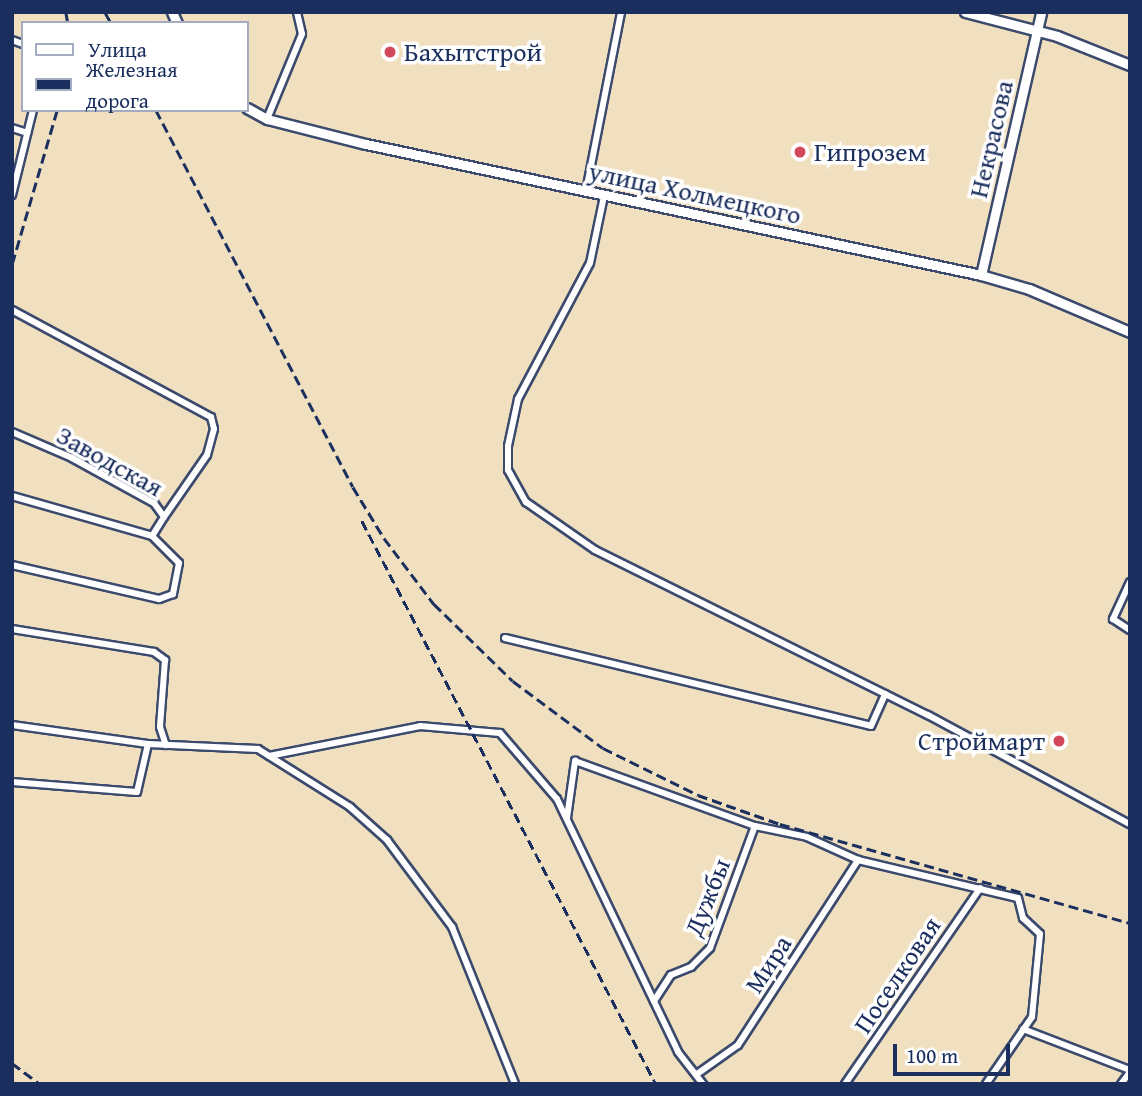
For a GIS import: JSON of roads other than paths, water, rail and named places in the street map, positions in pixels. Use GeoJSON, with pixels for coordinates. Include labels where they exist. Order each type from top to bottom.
{"type":"FeatureCollection","features":[{"type":"Feature","properties":{"kind":"street"},"geometry":{"type":"LineString","coordinates":[[267,119],[302,34],[297,12]]}},
{"type":"Feature","properties":{"kind":"street"},"geometry":{"type":"LineString","coordinates":[[586,191],[621,12]]}},
{"type":"Feature","properties":{"kind":"street"},"geometry":{"type":"LineString","coordinates":[[965,12],[1037,30],[1130,65]]}},
{"type":"Feature","properties":{"kind":"street","name":"Некрасова"},"geometry":{"type":"LineString","coordinates":[[981,275],[1041,12]]}},
{"type":"Feature","properties":{"kind":"street","name":"улица Холмецкого"},"geometry":{"type":"LineString","coordinates":[[248,109],[267,119],[604,196],[981,275],[1029,289],[1130,332]]}},
{"type":"Feature","properties":{"kind":"street"},"geometry":{"type":"LineString","coordinates":[[12,195],[32,112]]}},
{"type":"Feature","properties":{"kind":"street"},"geometry":{"type":"LineString","coordinates":[[12,128],[27,133]]}},
{"type":"Feature","properties":{"kind":"street"},"geometry":{"type":"LineString","coordinates":[[604,196],[590,263],[518,399],[508,470],[526,502],[595,550],[885,694],[1130,824]]}},
{"type":"Feature","properties":{"kind":"street"},"geometry":{"type":"LineString","coordinates":[[12,310],[211,417],[214,429],[208,454],[164,517]]}},
{"type":"Feature","properties":{"kind":"street","name":"Заводская"},"geometry":{"type":"LineString","coordinates":[[12,432],[154,503],[164,517],[152,536]]}},
{"type":"Feature","properties":{"kind":"street"},"geometry":{"type":"LineString","coordinates":[[12,496],[152,536],[179,564],[173,594],[159,599],[12,565]]}},
{"type":"Feature","properties":{"kind":"street"},"geometry":{"type":"LineString","coordinates":[[1130,582],[1113,619],[1130,629]]}},
{"type":"Feature","properties":{"kind":"street"},"geometry":{"type":"LineString","coordinates":[[12,629],[154,652],[165,660],[160,727],[166,745]]}},
{"type":"Feature","properties":{"kind":"street"},"geometry":{"type":"LineString","coordinates":[[505,638],[871,726],[885,694]]}},
{"type":"Feature","properties":{"kind":"street"},"geometry":{"type":"LineString","coordinates":[[12,725],[148,744],[258,749],[350,807],[387,840],[452,928],[515,1084]]}},
{"type":"Feature","properties":{"kind":"street"},"geometry":{"type":"LineString","coordinates":[[269,756],[420,726],[486,728],[500,733],[546,781],[567,818],[678,1052],[703,1084]]}},
{"type":"Feature","properties":{"kind":"street"},"geometry":{"type":"LineString","coordinates":[[12,782],[137,792],[148,744]]}},
{"type":"Feature","properties":{"kind":"street"},"geometry":{"type":"LineString","coordinates":[[567,818],[575,761],[755,826],[807,837],[858,860],[1018,898],[1023,918],[1040,934],[1032,1017],[986,1084]]}},
{"type":"Feature","properties":{"kind":"street","name":"Дужбы"},"geometry":{"type":"LineString","coordinates":[[654,1001],[671,975],[691,967],[710,948],[755,826]]}},
{"type":"Feature","properties":{"kind":"street","name":"Мира"},"geometry":{"type":"LineString","coordinates":[[697,1074],[738,1045],[858,860]]}},
{"type":"Feature","properties":{"kind":"street","name":"Поселковая"},"geometry":{"type":"LineString","coordinates":[[845,1084],[980,888]]}},
{"type":"Feature","properties":{"kind":"street"},"geometry":{"type":"LineString","coordinates":[[1023,1029],[1130,1071],[1121,1084]]}},
{"type":"Feature","properties":{"kind":"railway"},"geometry":{"type":"LineString","coordinates":[[66,12],[68,21]]}},
{"type":"Feature","properties":{"kind":"railway"},"geometry":{"type":"LineString","coordinates":[[105,12],[110,21]]}},
{"type":"Feature","properties":{"kind":"railway"},"geometry":{"type":"LineString","coordinates":[[12,264],[56,112]]}},
{"type":"Feature","properties":{"kind":"railway"},"geometry":{"type":"LineString","coordinates":[[157,112],[353,487],[384,538],[434,604],[513,681],[603,748],[698,795],[780,824],[1130,923]]}},
{"type":"Feature","properties":{"kind":"railway"},"geometry":{"type":"LineString","coordinates":[[362,521],[656,1084]]}},
{"type":"Feature","properties":{"kind":"railway"},"geometry":{"type":"LineString","coordinates":[[12,1063],[40,1084]]}},
{"type":"Feature","properties":{"kind":"place","name":"Бахытстрой"},"geometry":{"type":"Point","coordinates":[390,52]}},
{"type":"Feature","properties":{"kind":"place","name":"Гипрозем"},"geometry":{"type":"Point","coordinates":[800,152]}},
{"type":"Feature","properties":{"kind":"place","name":"Строймарт"},"geometry":{"type":"Point","coordinates":[1059,741]}}]}
